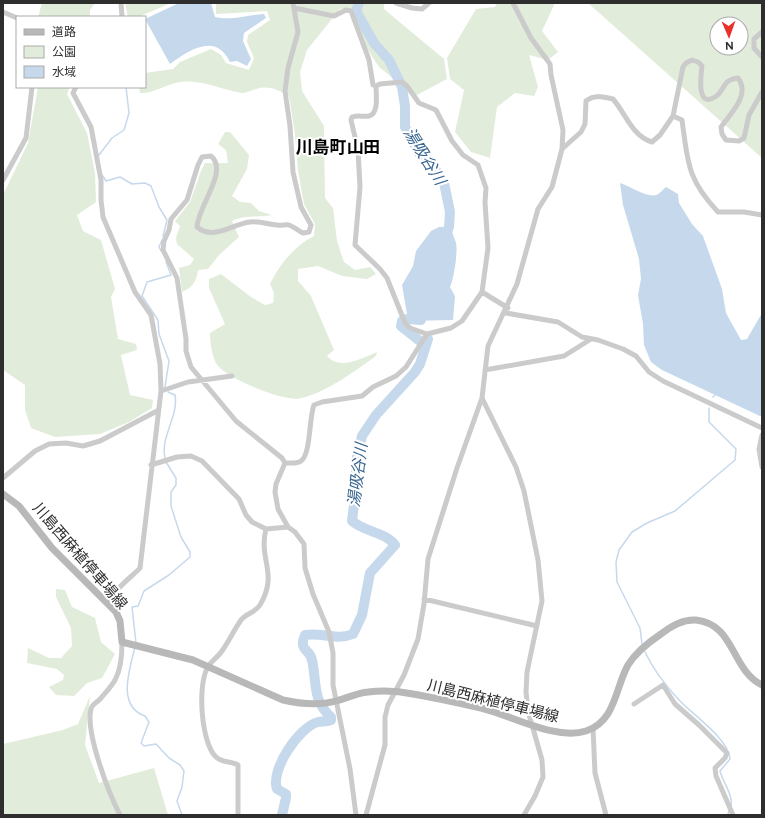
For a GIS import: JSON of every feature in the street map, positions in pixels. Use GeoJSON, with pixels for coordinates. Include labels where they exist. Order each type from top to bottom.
{"type":"FeatureCollection","features":[{"type":"Feature","properties":{"kind":"main road","name":"川島西麻植停車場線"},"geometry":{"type":"LineString","coordinates":[[3,494],[19,506],[52,548],[116,612],[120,621],[122,642],[178,656],[208,666],[283,700],[298,704],[314,705],[369,692],[397,691],[482,708],[532,726],[570,733],[583,732],[593,728],[603,721],[611,709],[625,671],[635,656],[669,627],[686,620],[704,621],[719,629],[729,642],[746,672],[762,685]]}},
{"type":"Feature","properties":{"kind":"street"},"geometry":{"type":"LineString","coordinates":[[121,3],[122,16]]}},
{"type":"Feature","properties":{"kind":"street"},"geometry":{"type":"LineString","coordinates":[[396,3],[412,8],[422,9],[429,3]]}},
{"type":"Feature","properties":{"kind":"street"},"geometry":{"type":"LineString","coordinates":[[366,815],[384,745],[385,717],[388,705],[397,691],[418,639],[424,599],[425,580],[434,540],[482,398],[488,346],[507,310],[517,284],[538,209],[552,187],[562,149],[563,130],[550,64],[532,38],[513,3]]}},
{"type":"Feature","properties":{"kind":"street"},"geometry":{"type":"LineString","coordinates":[[285,463],[282,458],[236,421],[191,367],[186,352],[186,339],[176,278],[163,250],[164,241],[169,230],[171,219],[187,200],[202,157],[211,156],[215,160],[218,167],[216,177],[198,217],[197,226],[202,230],[207,232],[219,232],[247,222],[259,221],[277,225],[289,225],[303,233],[309,232],[311,225],[301,207],[293,172],[290,126],[284,91],[288,68],[298,32],[293,5],[334,16],[346,10],[351,11],[369,60],[371,82],[376,86]]}},
{"type":"Feature","properties":{"kind":"street"},"geometry":{"type":"LineString","coordinates":[[3,12],[16,18]]}},
{"type":"Feature","properties":{"kind":"street"},"geometry":{"type":"LineString","coordinates":[[762,32],[754,39],[754,48],[762,57]]}},
{"type":"Feature","properties":{"kind":"street"},"geometry":{"type":"LineString","coordinates":[[562,149],[581,132],[585,124],[586,101],[591,97],[602,96],[613,99],[636,132],[645,140],[652,142],[660,136],[673,116],[684,68],[686,63],[692,60],[698,62],[702,66],[700,92],[704,98],[709,99],[716,97],[726,82],[738,78],[741,82],[741,98],[738,105],[720,127],[726,140],[739,141],[744,138],[750,115],[762,92]]}},
{"type":"Feature","properties":{"kind":"street"},"geometry":{"type":"LineString","coordinates":[[399,83],[407,86],[419,103],[436,110],[452,141],[463,155],[478,165],[486,188],[485,202],[488,248],[482,292],[462,321],[451,328],[427,334],[410,328],[404,320],[387,278],[356,245],[360,186],[358,150],[351,120],[352,117],[370,116],[374,113],[376,108],[376,86],[380,84],[399,83]]}},
{"type":"Feature","properties":{"kind":"street"},"geometry":{"type":"LineString","coordinates":[[3,180],[26,138],[32,88]]}},
{"type":"Feature","properties":{"kind":"street"},"geometry":{"type":"LineString","coordinates":[[76,88],[73,93],[91,128],[101,180],[103,217],[135,292],[151,315],[160,364],[161,391],[151,465],[140,568],[118,588],[116,593],[116,612]]}},
{"type":"Feature","properties":{"kind":"street"},"geometry":{"type":"LineString","coordinates":[[673,116],[682,120],[690,172],[699,190],[715,209],[718,212],[744,212],[762,215]]}},
{"type":"Feature","properties":{"kind":"street"},"geometry":{"type":"LineString","coordinates":[[482,292],[507,310],[558,322],[582,337],[623,349],[636,356],[649,372],[663,381],[762,428]]}},
{"type":"Feature","properties":{"kind":"street"},"geometry":{"type":"LineString","coordinates":[[285,463],[299,462],[303,459],[310,434],[314,405],[322,402],[362,396],[373,387],[396,376],[406,368],[427,334]]}},
{"type":"Feature","properties":{"kind":"street"},"geometry":{"type":"LineString","coordinates":[[485,370],[564,356],[591,339]]}},
{"type":"Feature","properties":{"kind":"street"},"geometry":{"type":"LineString","coordinates":[[161,391],[173,386],[201,380],[232,376]]}},
{"type":"Feature","properties":{"kind":"street"},"geometry":{"type":"LineString","coordinates":[[482,398],[516,467],[524,491],[538,560],[542,601],[527,672],[526,692],[528,711],[542,755],[543,776],[535,796],[524,815]]}},
{"type":"Feature","properties":{"kind":"street"},"geometry":{"type":"LineString","coordinates":[[3,478],[35,451],[49,444],[66,443],[82,446],[100,442],[158,411]]}},
{"type":"Feature","properties":{"kind":"street"},"geometry":{"type":"LineString","coordinates":[[762,435],[759,449],[762,467]]}},
{"type":"Feature","properties":{"kind":"street"},"geometry":{"type":"LineString","coordinates":[[151,465],[166,460],[191,456],[202,461],[239,499],[249,518],[266,529],[288,527]]}},
{"type":"Feature","properties":{"kind":"street"},"geometry":{"type":"LineString","coordinates":[[285,463],[276,484],[275,492],[278,509],[288,527],[295,532],[304,544],[305,568],[313,594],[329,632],[333,685],[350,769],[356,815]]}},
{"type":"Feature","properties":{"kind":"street"},"geometry":{"type":"LineString","coordinates":[[238,815],[238,766],[216,757],[205,732],[202,692],[204,677],[208,666],[222,652],[242,618],[251,614],[259,606],[269,582],[269,572],[264,551],[266,529]]}},
{"type":"Feature","properties":{"kind":"street"},"geometry":{"type":"LineString","coordinates":[[424,599],[537,626]]}},
{"type":"Feature","properties":{"kind":"street"},"geometry":{"type":"LineString","coordinates":[[120,815],[111,797],[101,764],[92,742],[90,720],[91,708],[93,704],[99,700],[116,678],[122,652],[122,642]]}},
{"type":"Feature","properties":{"kind":"street"},"geometry":{"type":"LineString","coordinates":[[634,704],[663,685],[674,704],[699,725],[726,753],[725,758],[715,768],[716,776],[733,815]]}},
{"type":"Feature","properties":{"kind":"street"},"geometry":{"type":"LineString","coordinates":[[593,728],[595,774],[606,815]]}},
{"type":"Feature","properties":{"kind":"green space"},"geometry":{"type":"Polygon","coordinates":[[[42,3],[95,3],[90,10],[90,16],[38,16],[42,3]]]}},
{"type":"Feature","properties":{"kind":"green space"},"geometry":{"type":"Polygon","coordinates":[[[125,3],[171,3],[140,16],[128,16],[125,3]]]}},
{"type":"Feature","properties":{"kind":"green space"},"geometry":{"type":"Polygon","coordinates":[[[216,3],[384,3],[384,9],[444,59],[447,79],[415,96],[379,67],[362,41],[355,9],[340,9],[307,50],[300,72],[302,91],[324,126],[325,198],[333,208],[337,241],[344,262],[355,270],[370,267],[376,274],[367,279],[342,276],[318,266],[298,269],[298,281],[311,296],[334,350],[327,356],[338,363],[345,363],[358,360],[377,352],[376,356],[331,386],[302,398],[294,399],[271,394],[233,377],[218,366],[214,359],[210,337],[210,333],[225,324],[209,288],[209,279],[221,274],[251,297],[265,305],[273,303],[274,293],[270,284],[278,270],[300,245],[314,236],[315,224],[304,204],[298,171],[295,135],[289,96],[272,88],[260,88],[242,93],[204,83],[189,81],[171,84],[150,92],[140,93],[139,88],[146,88],[146,73],[173,69],[180,62],[211,49],[221,55],[226,63],[249,70],[254,58],[247,42],[248,35],[270,20],[267,11],[216,14],[216,3]]]}},
{"type":"Feature","properties":{"kind":"green space"},"geometry":{"type":"Polygon","coordinates":[[[497,3],[555,3],[542,31],[558,52],[548,60],[529,55],[538,87],[534,96],[515,93],[497,107],[490,158],[471,152],[455,132],[464,90],[450,79],[447,58],[476,9],[495,7],[497,3]]]}},
{"type":"Feature","properties":{"kind":"green space"},"geometry":{"type":"Polygon","coordinates":[[[588,3],[762,3],[762,158],[588,3]]]}},
{"type":"Feature","properties":{"kind":"green space"},"geometry":{"type":"Polygon","coordinates":[[[38,88],[70,88],[67,94],[87,133],[95,173],[96,202],[77,215],[83,231],[101,240],[115,289],[111,297],[118,339],[136,344],[137,350],[121,355],[130,395],[153,400],[152,408],[129,422],[100,434],[55,437],[31,428],[25,410],[25,385],[3,370],[3,195],[28,143],[38,88]]]}},
{"type":"Feature","properties":{"kind":"green space"},"geometry":{"type":"Polygon","coordinates":[[[225,132],[230,132],[249,155],[247,169],[232,196],[240,202],[251,203],[259,211],[272,215],[247,217],[232,221],[239,237],[219,255],[208,269],[198,270],[193,284],[182,292],[179,268],[190,265],[194,259],[177,244],[176,238],[180,226],[175,221],[190,202],[205,163],[228,163],[226,150],[218,144],[225,132]]]}},
{"type":"Feature","properties":{"kind":"green space"},"geometry":{"type":"Polygon","coordinates":[[[56,589],[65,590],[72,607],[95,618],[101,642],[115,654],[102,678],[87,683],[74,696],[56,695],[49,687],[63,680],[64,675],[57,669],[27,663],[28,648],[49,658],[61,658],[72,646],[71,628],[56,597],[56,589]]]}},
{"type":"Feature","properties":{"kind":"green space"},"geometry":{"type":"Polygon","coordinates":[[[90,696],[85,745],[99,783],[154,768],[168,815],[3,815],[3,744],[63,730],[78,724],[90,696]]]}},
{"type":"Feature","properties":{"kind":"water"},"geometry":{"type":"Polygon","coordinates":[[[179,3],[211,3],[215,17],[233,18],[264,14],[266,18],[244,33],[243,41],[251,59],[247,66],[237,61],[230,62],[224,53],[217,48],[210,46],[202,46],[194,49],[170,64],[146,19],[179,3]]]}},
{"type":"Feature","properties":{"kind":"water"},"geometry":{"type":"Polygon","coordinates":[[[620,183],[648,195],[660,193],[666,187],[678,194],[679,203],[692,224],[703,236],[722,289],[726,313],[741,340],[747,339],[762,313],[762,417],[662,370],[651,362],[644,345],[643,324],[638,295],[641,279],[639,259],[623,205],[620,183]]]}},
{"type":"Feature","properties":{"kind":"water"},"geometry":{"type":"Polygon","coordinates":[[[439,227],[451,227],[456,243],[455,265],[450,287],[455,296],[453,320],[409,321],[406,316],[407,314],[402,285],[413,266],[416,251],[431,231],[439,227]]]}},
{"type":"Feature","properties":{"kind":"waterway","name":"湯吸谷川"},"geometry":{"type":"LineString","coordinates":[[359,3],[356,11],[374,43],[389,60],[402,87],[405,106],[405,127],[419,153],[430,161],[444,183],[450,212],[449,227],[444,240]]}},
{"type":"Feature","properties":{"kind":"waterway"},"geometry":{"type":"LineString","coordinates":[[99,155],[112,138],[124,130],[129,113],[126,88]]}},
{"type":"Feature","properties":{"kind":"waterway"},"geometry":{"type":"LineString","coordinates":[[103,176],[106,181],[120,177],[132,184],[145,183],[151,186],[159,207],[167,220],[163,236]]}},
{"type":"Feature","properties":{"kind":"waterway"},"geometry":{"type":"LineString","coordinates":[[161,251],[159,247],[162,240]]}},
{"type":"Feature","properties":{"kind":"waterway"},"geometry":{"type":"LineString","coordinates":[[165,387],[169,361],[159,334],[158,320],[142,296],[147,282],[171,275],[166,262]]}},
{"type":"Feature","properties":{"kind":"waterway"},"geometry":{"type":"LineString","coordinates":[[421,320],[407,319],[402,321],[401,326],[425,345]]}},
{"type":"Feature","properties":{"kind":"waterway","name":"湯吸谷川"},"geometry":{"type":"LineString","coordinates":[[282,815],[286,794],[277,789],[276,781],[282,761],[295,740],[310,726],[318,722],[331,720],[331,717],[325,711],[318,698],[311,656],[303,644],[305,635],[311,634],[341,637],[353,634],[362,615],[370,573],[395,545],[386,537],[363,528],[352,521],[357,457],[362,436],[376,415],[415,372],[420,364],[428,339]]}},
{"type":"Feature","properties":{"kind":"waterway"},"geometry":{"type":"LineString","coordinates":[[165,458],[165,442],[176,403],[175,395],[168,392]]}},
{"type":"Feature","properties":{"kind":"waterway"},"geometry":{"type":"LineString","coordinates":[[642,644],[640,628],[617,582],[616,562],[619,550],[632,532],[647,523],[675,511],[735,460],[736,449],[709,422],[709,408]]}},
{"type":"Feature","properties":{"kind":"waterway"},"geometry":{"type":"LineString","coordinates":[[136,643],[132,607],[138,606],[144,591],[169,575],[190,557],[190,552],[181,537],[171,506],[171,492],[176,485],[176,478],[166,462]]}},
{"type":"Feature","properties":{"kind":"waterway"},"geometry":{"type":"LineString","coordinates":[[135,647],[130,665],[127,686],[130,704],[136,711],[145,716],[149,722],[141,743],[144,746],[156,744],[169,758],[180,765],[184,771],[182,787],[177,801],[182,815]]}},
{"type":"Feature","properties":{"kind":"waterway"},"geometry":{"type":"LineString","coordinates":[[645,652],[669,689],[685,706],[717,735],[728,751],[730,759],[720,771],[731,797],[731,806]]}},
{"type":"Feature","properties":{"kind":"waterway"},"geometry":{"type":"LineString","coordinates":[[728,815],[729,810]]}},
{"type":"Feature","properties":{"kind":"district","name":"川島町山田"},"geometry":{"type":"Point","coordinates":[338,147]}}]}
